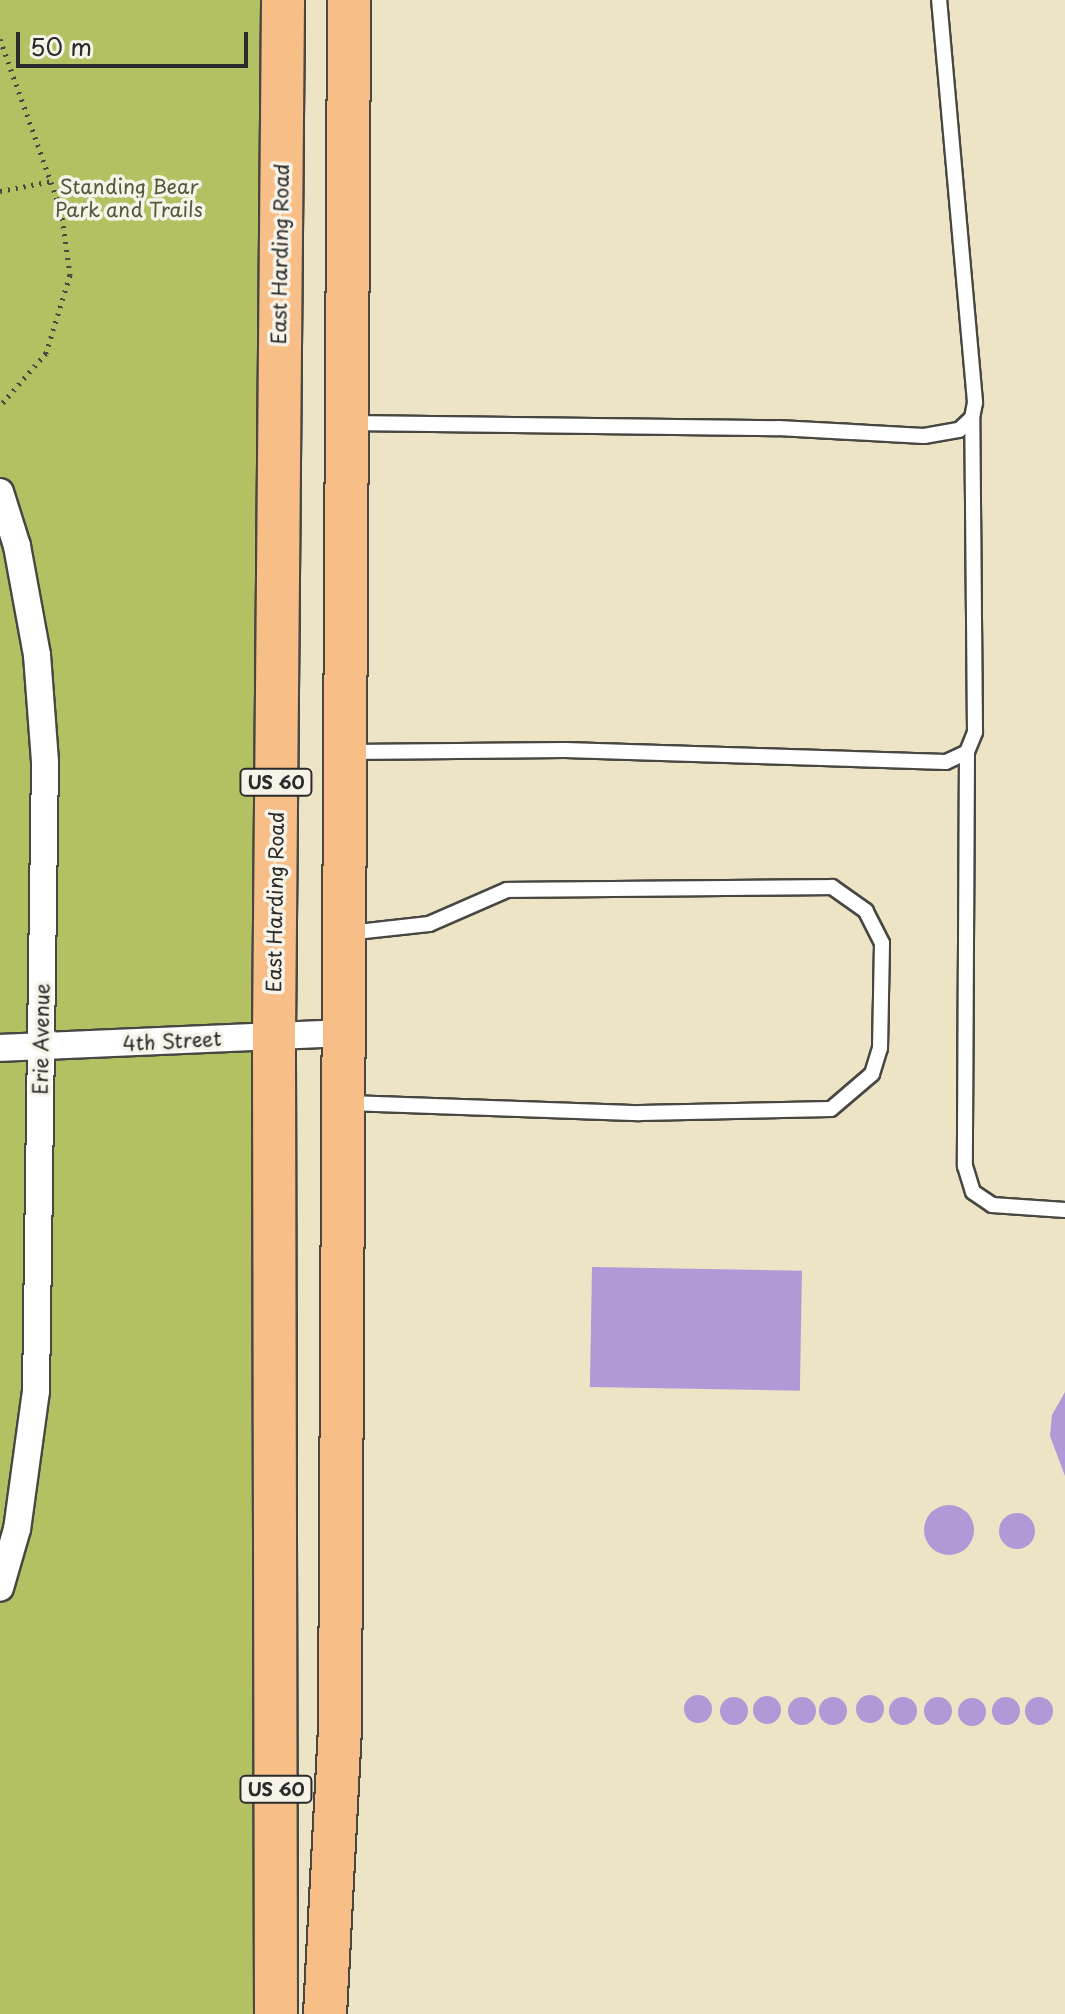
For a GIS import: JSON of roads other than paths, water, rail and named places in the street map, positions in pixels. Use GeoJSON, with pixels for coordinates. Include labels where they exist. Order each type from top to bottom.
{"type":"FeatureCollection","features":[{"type":"Feature","properties":{"kind":"main road","name":"East Harding Road"},"geometry":{"type":"LineString","coordinates":[[276,2014],[274,1035],[283,0]]}},
{"type":"Feature","properties":{"kind":"main road","name":"US 60"},"geometry":{"type":"LineString","coordinates":[[325,2014],[340,1728],[349,0]]}},
{"type":"Feature","properties":{"kind":"street","name":"Erie Avenue"},"geometry":{"type":"LineString","coordinates":[[0,492],[17,546],[38,670],[45,762],[36,1391],[17,1529],[0,1588]]}},
{"type":"Feature","properties":{"kind":"street","name":"4th Street"},"geometry":{"type":"LineString","coordinates":[[0,1048],[41,1049],[344,1033]]}},
{"type":"Feature","properties":{"kind":"lane"},"geometry":{"type":"LineString","coordinates":[[939,0],[975,402],[972,418],[975,732],[967,752],[965,1166],[973,1192],[992,1205],[1065,1210]]}},
{"type":"Feature","properties":{"kind":"lane"},"geometry":{"type":"LineString","coordinates":[[347,423],[762,428],[924,436],[959,430],[972,418]]}},
{"type":"Feature","properties":{"kind":"lane"},"geometry":{"type":"LineString","coordinates":[[345,752],[565,750],[946,762],[967,752]]}},
{"type":"Feature","properties":{"kind":"lane"},"geometry":{"type":"LineString","coordinates":[[343,1103],[640,1113],[831,1109],[872,1074],[880,1048],[882,943],[866,911],[832,887],[507,890],[429,924],[344,934]]}},
{"type":"Feature","properties":{"kind":"park label","name":"Standing Bear Park and Trails"},"geometry":{"type":"Point","coordinates":[129,198]}}]}
